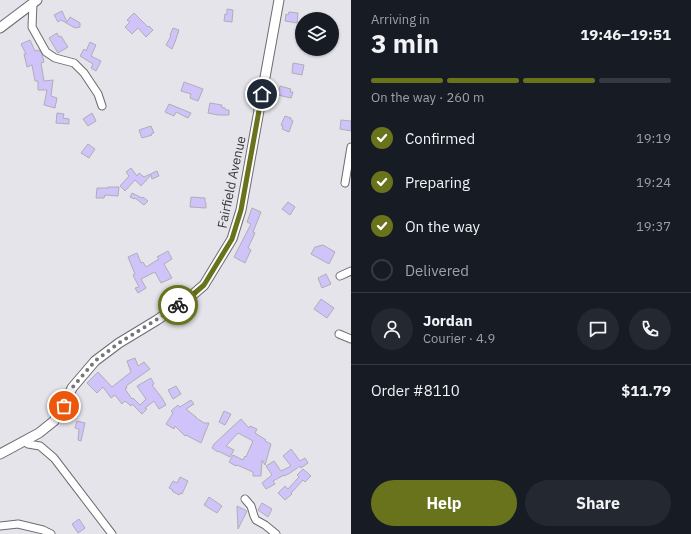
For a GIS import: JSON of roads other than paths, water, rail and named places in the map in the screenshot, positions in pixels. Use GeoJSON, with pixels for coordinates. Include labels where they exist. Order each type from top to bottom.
{"type":"FeatureCollection","features":[{"type":"Feature","properties":{"kind":"street","name":"Fairfield Avenue"},"geometry":{"type":"LineString","coordinates":[[0,454],[39,433],[54,422],[64,406],[72,388],[95,361],[119,343],[189,298],[204,285],[232,239],[241,210],[279,0]]}},
{"type":"Feature","properties":{"kind":"street"},"geometry":{"type":"LineString","coordinates":[[0,28],[35,1]]}},
{"type":"Feature","properties":{"kind":"street"},"geometry":{"type":"LineString","coordinates":[[35,1],[32,27],[46,52],[55,58],[74,62],[84,73],[98,94],[102,106]]}},
{"type":"Feature","properties":{"kind":"street"},"geometry":{"type":"LineString","coordinates":[[346,183],[351,147]]}},
{"type":"Feature","properties":{"kind":"street"},"geometry":{"type":"LineString","coordinates":[[340,276],[351,271]]}},
{"type":"Feature","properties":{"kind":"street"},"geometry":{"type":"LineString","coordinates":[[339,334],[351,339]]}},
{"type":"Feature","properties":{"kind":"street"},"geometry":{"type":"LineString","coordinates":[[25,441],[28,444],[40,446],[54,458],[112,534]]}},
{"type":"Feature","properties":{"kind":"street"},"geometry":{"type":"LineString","coordinates":[[245,499],[251,506],[256,520],[276,534]]}},
{"type":"Feature","properties":{"kind":"street"},"geometry":{"type":"LineString","coordinates":[[0,526],[18,524],[43,530],[51,534]]}}]}
